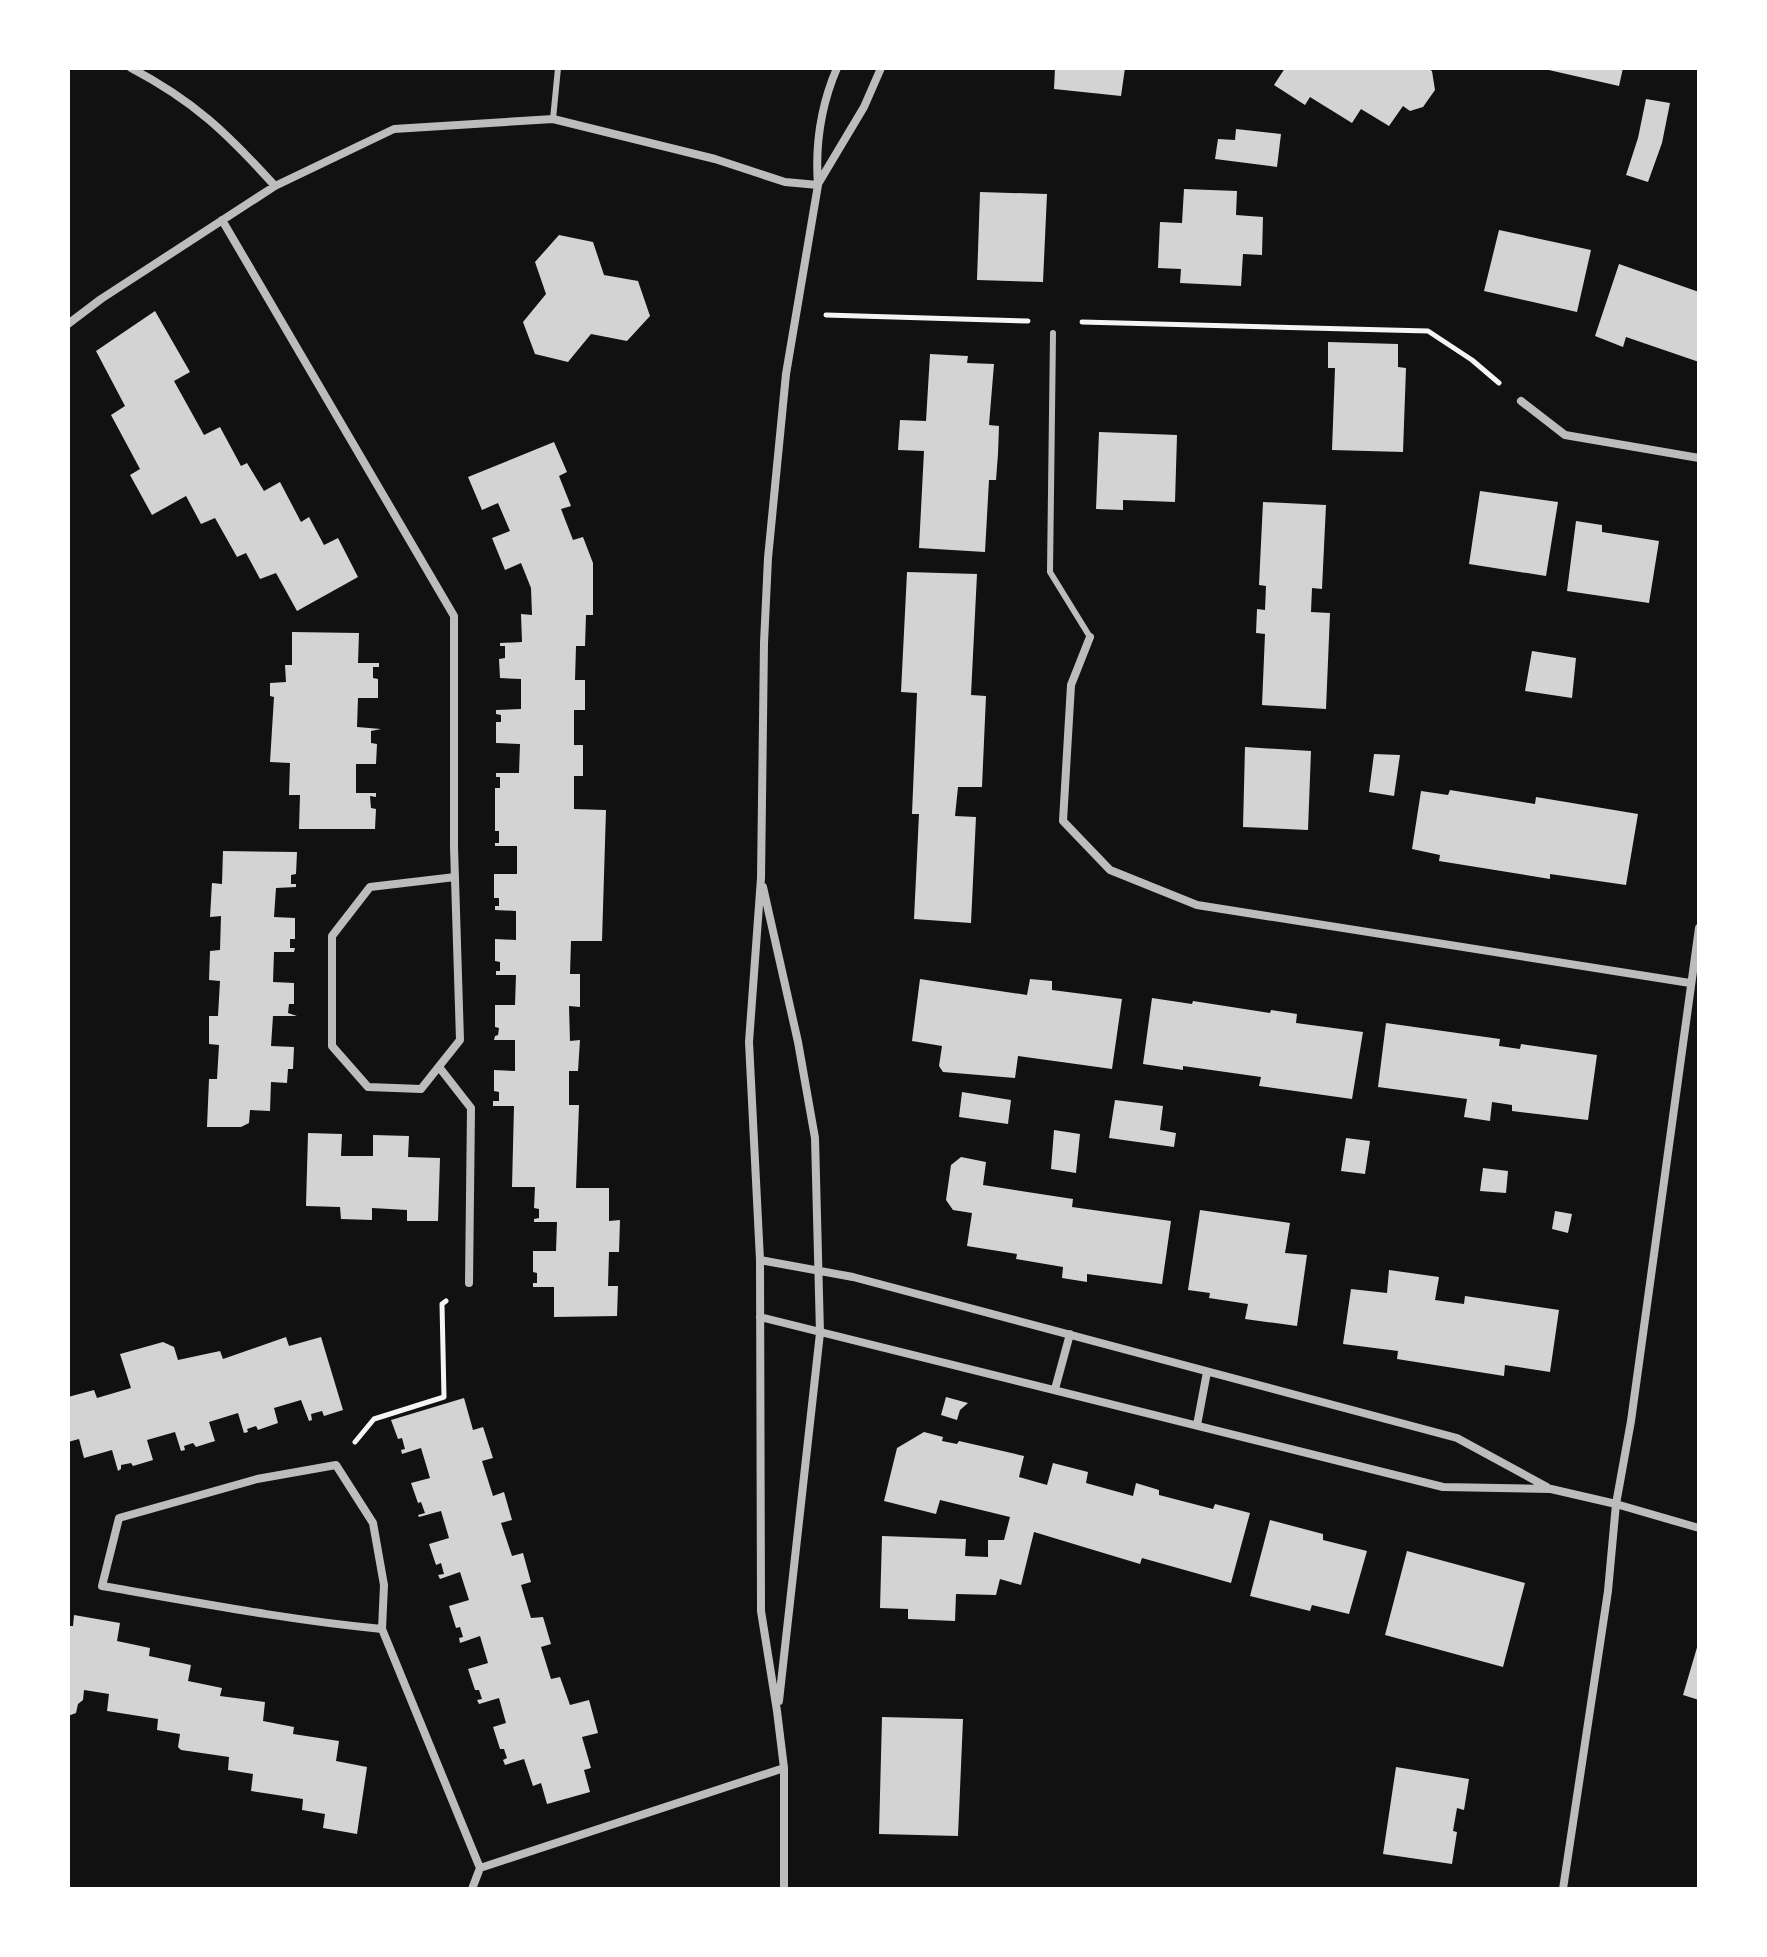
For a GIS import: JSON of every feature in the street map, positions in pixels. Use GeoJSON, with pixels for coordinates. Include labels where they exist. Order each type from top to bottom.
{"type":"FeatureCollection","features":[{"type":"Feature","properties":{"kind":"street"},"geometry":{"type":"LineString","coordinates":[[131,68],[202,111],[234,140],[275,186]]}},
{"type":"Feature","properties":{"kind":"street"},"geometry":{"type":"LineString","coordinates":[[784,1889],[784,1768],[761,1611],[760,1260],[749,1042],[761,878],[768,558],[786,374],[818,185],[816,158],[825,95],[837,68]]}},
{"type":"Feature","properties":{"kind":"street"},"geometry":{"type":"LineString","coordinates":[[818,185],[864,107],[881,68]]}},
{"type":"Feature","properties":{"kind":"street"},"geometry":{"type":"LineString","coordinates":[[68,324],[275,186],[394,129],[553,119],[715,159],[785,182],[818,185]]}},
{"type":"Feature","properties":{"kind":"street"},"geometry":{"type":"LineString","coordinates":[[222,220],[454,616],[455,877],[460,1040],[421,1089],[368,1087],[332,1046],[332,936],[370,887],[455,877]]}},
{"type":"Feature","properties":{"kind":"street"},"geometry":{"type":"LineString","coordinates":[[1521,401],[1565,435],[1699,458]]}},
{"type":"Feature","properties":{"kind":"street"},"geometry":{"type":"LineString","coordinates":[[1090,637],[1071,685],[1063,821],[1110,870],[1197,905],[1690,983]]}},
{"type":"Feature","properties":{"kind":"street"},"geometry":{"type":"LineString","coordinates":[[761,878],[798,1042],[815,1138],[819,1272],[820,1333],[777,1711]]}},
{"type":"Feature","properties":{"kind":"street"},"geometry":{"type":"LineString","coordinates":[[1563,1889],[1608,1591],[1616,1504],[1631,1421],[1699,928]]}},
{"type":"Feature","properties":{"kind":"street"},"geometry":{"type":"LineString","coordinates":[[439,1067],[471,1108],[469,1283]]}},
{"type":"Feature","properties":{"kind":"street"},"geometry":{"type":"LineString","coordinates":[[760,1260],[853,1277],[1457,1438],[1551,1489]]}},
{"type":"Feature","properties":{"kind":"street"},"geometry":{"type":"LineString","coordinates":[[760,1317],[1443,1487],[1551,1489],[1699,1528]]}},
{"type":"Feature","properties":{"kind":"street"},"geometry":{"type":"LineString","coordinates":[[1055,1389],[1070,1334]]}},
{"type":"Feature","properties":{"kind":"street"},"geometry":{"type":"LineString","coordinates":[[1197,1425],[1207,1372]]}},
{"type":"Feature","properties":{"kind":"street"},"geometry":{"type":"LineString","coordinates":[[382,1629],[245,1611],[102,1586],[119,1518],[257,1479],[336,1465],[373,1523],[384,1585],[382,1629],[480,1868],[472,1889]]}},
{"type":"Feature","properties":{"kind":"street"},"geometry":{"type":"LineString","coordinates":[[480,1868],[784,1768]]}},
{"type":"Feature","properties":{"kind":"lane"},"geometry":{"type":"LineString","coordinates":[[553,119],[558,68]]}},
{"type":"Feature","properties":{"kind":"lane"},"geometry":{"type":"LineString","coordinates":[[1053,333],[1050,572],[1090,637]]}},
{"type":"Feature","properties":{"kind":"path"},"geometry":{"type":"LineString","coordinates":[[797,315],[1038,321]]}},
{"type":"Feature","properties":{"kind":"path"},"geometry":{"type":"LineString","coordinates":[[1069,322],[1428,331],[1472,360],[1521,401]]}},
{"type":"Feature","properties":{"kind":"path"},"geometry":{"type":"LineString","coordinates":[[336,1465],[374,1419],[444,1397],[442,1304],[469,1283]]}},
{"type":"Feature","properties":{"kind":"building"},"geometry":{"type":"Polygon","coordinates":[[[1055,68],[1125,68],[1121,96],[1054,89],[1055,68]]]}},
{"type":"Feature","properties":{"kind":"building"},"geometry":{"type":"Polygon","coordinates":[[[1285,68],[1427,68],[1432,71],[1435,90],[1423,107],[1410,111],[1403,106],[1389,126],[1361,109],[1352,123],[1310,97],[1305,105],[1274,85],[1285,68]]]}},
{"type":"Feature","properties":{"kind":"building"},"geometry":{"type":"Polygon","coordinates":[[[1540,68],[1623,68],[1619,86],[1540,68]]]}},
{"type":"Feature","properties":{"kind":"building"},"geometry":{"type":"Polygon","coordinates":[[[1646,99],[1670,103],[1662,143],[1648,182],[1626,175],[1646,99]]]}},
{"type":"Feature","properties":{"kind":"building"},"geometry":{"type":"Polygon","coordinates":[[[1236,129],[1281,134],[1277,167],[1215,159],[1218,139],[1235,140],[1236,129]]]}},
{"type":"Feature","properties":{"kind":"building"},"geometry":{"type":"Polygon","coordinates":[[[1184,189],[1237,191],[1236,215],[1263,217],[1262,255],[1243,254],[1241,286],[1180,283],[1181,269],[1158,268],[1160,222],[1182,223],[1184,189]]]}},
{"type":"Feature","properties":{"kind":"building"},"geometry":{"type":"Polygon","coordinates":[[[980,192],[1047,194],[1043,282],[977,280],[980,192]]]}},
{"type":"Feature","properties":{"kind":"building"},"geometry":{"type":"Polygon","coordinates":[[[1499,230],[1591,250],[1577,312],[1484,291],[1499,230]]]}},
{"type":"Feature","properties":{"kind":"building"},"geometry":{"type":"Polygon","coordinates":[[[559,235],[593,242],[604,275],[638,281],[650,316],[627,341],[591,334],[568,362],[535,354],[523,322],[546,294],[535,262],[559,235]]]}},
{"type":"Feature","properties":{"kind":"building"},"geometry":{"type":"Polygon","coordinates":[[[1619,264],[1699,292],[1699,362],[1626,337],[1623,347],[1595,336],[1619,264]]]}},
{"type":"Feature","properties":{"kind":"building"},"geometry":{"type":"Polygon","coordinates":[[[155,311],[190,372],[174,381],[204,435],[220,427],[241,466],[247,463],[264,491],[280,482],[301,522],[309,517],[324,545],[338,538],[358,577],[297,611],[276,573],[260,579],[246,553],[237,557],[215,518],[201,524],[186,496],[152,515],[130,475],[140,469],[111,415],[125,406],[96,351],[155,311]]]}},
{"type":"Feature","properties":{"kind":"building"},"geometry":{"type":"Polygon","coordinates":[[[1328,342],[1398,344],[1398,367],[1406,368],[1403,452],[1332,450],[1335,368],[1328,368],[1328,342]]]}},
{"type":"Feature","properties":{"kind":"building"},"geometry":{"type":"Polygon","coordinates":[[[930,354],[968,356],[967,363],[994,364],[989,425],[999,426],[998,454],[996,480],[989,480],[985,552],[919,548],[924,451],[898,450],[900,420],[926,421],[930,354]]]}},
{"type":"Feature","properties":{"kind":"building"},"geometry":{"type":"Polygon","coordinates":[[[1099,432],[1177,435],[1175,502],[1123,500],[1123,510],[1096,509],[1099,432]]]}},
{"type":"Feature","properties":{"kind":"building"},"geometry":{"type":"Polygon","coordinates":[[[554,442],[567,472],[559,476],[571,506],[561,509],[573,540],[583,537],[593,563],[593,615],[586,615],[585,646],[576,646],[575,680],[585,680],[585,710],[574,710],[574,745],[583,745],[583,776],[574,776],[574,809],[606,810],[602,941],[571,941],[570,974],[580,974],[580,1007],[569,1006],[570,1041],[580,1040],[578,1071],[569,1071],[569,1105],[579,1105],[576,1188],[609,1188],[609,1221],[620,1220],[619,1252],[609,1252],[608,1286],[618,1286],[617,1316],[554,1317],[554,1287],[533,1287],[533,1283],[537,1283],[537,1273],[533,1272],[533,1251],[556,1251],[557,1222],[534,1222],[539,1218],[539,1209],[534,1208],[535,1187],[512,1187],[514,1106],[493,1106],[493,1101],[499,1101],[499,1092],[494,1091],[494,1070],[515,1071],[515,1040],[494,1040],[499,1028],[495,1027],[495,1005],[515,1005],[516,975],[496,975],[496,971],[500,971],[500,962],[495,961],[495,939],[516,940],[516,911],[495,910],[495,906],[499,906],[499,898],[494,898],[494,874],[517,874],[517,846],[495,846],[499,843],[499,831],[495,831],[495,788],[500,788],[500,777],[496,777],[496,773],[519,773],[520,744],[496,743],[496,722],[501,722],[501,715],[496,714],[496,710],[521,709],[521,679],[500,678],[499,659],[505,658],[505,646],[500,646],[500,643],[522,642],[521,614],[532,615],[531,588],[521,563],[505,570],[492,538],[510,531],[498,503],[482,510],[468,477],[554,442]]]}},
{"type":"Feature","properties":{"kind":"building"},"geometry":{"type":"Polygon","coordinates":[[[1480,491],[1558,502],[1546,576],[1469,564],[1480,491]]]}},
{"type":"Feature","properties":{"kind":"building"},"geometry":{"type":"Polygon","coordinates":[[[1263,502],[1326,505],[1322,589],[1312,588],[1311,612],[1330,613],[1326,709],[1262,705],[1265,634],[1256,633],[1257,609],[1265,610],[1266,586],[1259,585],[1263,502]]]}},
{"type":"Feature","properties":{"kind":"building"},"geometry":{"type":"Polygon","coordinates":[[[1576,521],[1602,525],[1602,532],[1659,541],[1649,603],[1567,591],[1576,521]]]}},
{"type":"Feature","properties":{"kind":"building"},"geometry":{"type":"Polygon","coordinates":[[[907,572],[977,574],[971,695],[986,696],[982,787],[958,787],[955,816],[976,817],[971,923],[914,919],[919,814],[912,814],[917,693],[901,692],[907,572]]]}},
{"type":"Feature","properties":{"kind":"building"},"geometry":{"type":"Polygon","coordinates":[[[292,632],[359,633],[358,663],[379,663],[379,667],[373,667],[373,678],[378,679],[378,698],[358,698],[357,727],[381,729],[371,731],[371,743],[377,744],[376,764],[356,764],[356,793],[376,793],[376,797],[370,796],[371,808],[376,809],[375,829],[299,829],[300,795],[289,795],[290,763],[270,762],[274,697],[270,696],[270,683],[286,682],[285,665],[292,665],[292,632]]]}},
{"type":"Feature","properties":{"kind":"building"},"geometry":{"type":"Polygon","coordinates":[[[1532,651],[1576,658],[1572,698],[1525,691],[1532,651]]]}},
{"type":"Feature","properties":{"kind":"building"},"geometry":{"type":"Polygon","coordinates":[[[1245,747],[1311,751],[1308,830],[1243,827],[1245,747]]]}},
{"type":"Feature","properties":{"kind":"building"},"geometry":{"type":"Polygon","coordinates":[[[1374,754],[1400,755],[1394,796],[1369,792],[1374,754]]]}},
{"type":"Feature","properties":{"kind":"building"},"geometry":{"type":"Polygon","coordinates":[[[1450,790],[1535,804],[1536,797],[1638,814],[1626,885],[1550,874],[1550,879],[1439,861],[1440,855],[1412,849],[1421,791],[1448,795],[1450,790]]]}},
{"type":"Feature","properties":{"kind":"building"},"geometry":{"type":"Polygon","coordinates":[[[223,851],[297,852],[296,874],[291,875],[291,884],[296,884],[296,887],[276,888],[274,917],[295,918],[295,939],[290,939],[290,948],[295,948],[294,952],[274,952],[273,982],[294,983],[294,1004],[289,1004],[288,1013],[297,1016],[273,1016],[271,1046],[294,1047],[293,1069],[288,1069],[287,1083],[271,1082],[270,1111],[250,1110],[249,1123],[241,1127],[207,1127],[209,1079],[217,1079],[219,1045],[209,1044],[209,1016],[218,1016],[220,981],[209,980],[210,951],[220,950],[221,916],[210,917],[212,883],[222,884],[223,851]]]}},
{"type":"Feature","properties":{"kind":"building"},"geometry":{"type":"Polygon","coordinates":[[[920,979],[1027,995],[1030,979],[1052,981],[1052,990],[1122,999],[1112,1069],[1018,1056],[1015,1078],[943,1072],[939,1066],[942,1046],[912,1041],[920,979]]]}},
{"type":"Feature","properties":{"kind":"building"},"geometry":{"type":"Polygon","coordinates":[[[1152,998],[1297,1014],[1296,1023],[1363,1032],[1352,1099],[1259,1086],[1261,1077],[1143,1064],[1152,998]]]}},
{"type":"Feature","properties":{"kind":"building"},"geometry":{"type":"Polygon","coordinates":[[[1386,1023],[1500,1039],[1499,1046],[1520,1049],[1521,1044],[1597,1055],[1588,1120],[1512,1111],[1512,1105],[1492,1102],[1490,1121],[1464,1117],[1467,1099],[1378,1087],[1386,1023]]]}},
{"type":"Feature","properties":{"kind":"building"},"geometry":{"type":"Polygon","coordinates":[[[962,1092],[1011,1100],[1008,1124],[959,1117],[962,1092]]]}},
{"type":"Feature","properties":{"kind":"building"},"geometry":{"type":"Polygon","coordinates":[[[1115,1100],[1163,1106],[1160,1130],[1176,1133],[1174,1147],[1109,1138],[1115,1100]]]}},
{"type":"Feature","properties":{"kind":"building"},"geometry":{"type":"Polygon","coordinates":[[[1054,1130],[1080,1134],[1076,1173],[1051,1169],[1054,1130]]]}},
{"type":"Feature","properties":{"kind":"building"},"geometry":{"type":"Polygon","coordinates":[[[308,1133],[342,1134],[341,1156],[373,1156],[373,1135],[409,1136],[408,1157],[440,1158],[438,1221],[407,1221],[407,1210],[372,1208],[372,1220],[341,1219],[340,1207],[306,1206],[308,1133]]]}},
{"type":"Feature","properties":{"kind":"building"},"geometry":{"type":"Polygon","coordinates":[[[1346,1138],[1370,1141],[1365,1174],[1341,1171],[1346,1138]]]}},
{"type":"Feature","properties":{"kind":"building"},"geometry":{"type":"Polygon","coordinates":[[[961,1157],[986,1162],[983,1185],[1073,1199],[1072,1207],[1171,1221],[1162,1284],[1087,1274],[1087,1282],[1062,1278],[1063,1267],[1016,1259],[1017,1254],[967,1246],[972,1213],[953,1210],[946,1200],[951,1165],[961,1157]]]}},
{"type":"Feature","properties":{"kind":"building"},"geometry":{"type":"Polygon","coordinates":[[[1483,1168],[1508,1171],[1506,1193],[1480,1191],[1483,1168]]]}},
{"type":"Feature","properties":{"kind":"building"},"geometry":{"type":"Polygon","coordinates":[[[1200,1210],[1290,1223],[1285,1253],[1307,1255],[1297,1326],[1245,1319],[1248,1304],[1209,1298],[1210,1293],[1188,1290],[1200,1210]]]}},
{"type":"Feature","properties":{"kind":"building"},"geometry":{"type":"Polygon","coordinates":[[[1555,1211],[1572,1214],[1568,1233],[1552,1229],[1555,1211]]]}},
{"type":"Feature","properties":{"kind":"building"},"geometry":{"type":"Polygon","coordinates":[[[1389,1270],[1439,1277],[1435,1300],[1464,1304],[1465,1296],[1559,1310],[1550,1372],[1505,1365],[1504,1376],[1397,1359],[1398,1351],[1343,1344],[1351,1289],[1387,1293],[1389,1270]]]}},
{"type":"Feature","properties":{"kind":"building"},"geometry":{"type":"Polygon","coordinates":[[[286,1337],[289,1346],[321,1337],[343,1410],[324,1416],[322,1411],[311,1414],[312,1420],[309,1421],[301,1400],[274,1408],[278,1423],[258,1430],[256,1426],[244,1433],[238,1413],[209,1422],[215,1441],[196,1447],[193,1443],[184,1446],[185,1450],[181,1451],[175,1432],[147,1440],[153,1460],[133,1466],[131,1463],[121,1465],[118,1471],[112,1450],[84,1458],[79,1439],[68,1442],[68,1397],[94,1390],[97,1398],[131,1388],[120,1354],[163,1342],[174,1347],[178,1360],[220,1351],[223,1359],[286,1337]]]}},
{"type":"Feature","properties":{"kind":"building"},"geometry":{"type":"Polygon","coordinates":[[[946,1397],[968,1403],[960,1410],[957,1420],[941,1415],[946,1397]]]}},
{"type":"Feature","properties":{"kind":"building"},"geometry":{"type":"Polygon","coordinates":[[[464,1398],[473,1430],[483,1427],[493,1458],[482,1461],[493,1496],[504,1492],[512,1520],[501,1523],[512,1556],[523,1553],[531,1582],[521,1585],[531,1618],[543,1617],[551,1644],[541,1647],[551,1679],[560,1677],[570,1705],[589,1700],[598,1733],[582,1737],[591,1768],[584,1770],[590,1792],[547,1804],[541,1783],[533,1786],[524,1759],[505,1765],[503,1760],[507,1758],[504,1749],[500,1749],[493,1727],[506,1723],[499,1698],[479,1704],[477,1700],[482,1699],[479,1690],[475,1690],[468,1669],[488,1663],[480,1636],[460,1643],[459,1638],[463,1637],[460,1627],[456,1628],[449,1606],[469,1600],[460,1572],[440,1579],[438,1575],[444,1574],[441,1563],[436,1565],[429,1544],[449,1538],[441,1511],[419,1517],[425,1513],[411,1483],[430,1478],[421,1448],[402,1454],[401,1450],[405,1449],[402,1438],[398,1439],[391,1420],[464,1398]]]}},
{"type":"Feature","properties":{"kind":"building"},"geometry":{"type":"Polygon","coordinates":[[[924,1432],[943,1437],[942,1441],[957,1444],[959,1441],[1024,1456],[1019,1477],[1047,1485],[1053,1463],[1088,1472],[1086,1483],[1133,1496],[1136,1483],[1159,1490],[1159,1495],[1213,1509],[1215,1504],[1250,1513],[1231,1583],[1142,1558],[1140,1564],[1034,1532],[1021,1585],[1000,1579],[996,1595],[956,1594],[955,1621],[908,1619],[908,1609],[880,1608],[882,1536],[966,1539],[965,1556],[988,1557],[988,1540],[1004,1540],[1010,1517],[940,1500],[936,1514],[884,1501],[897,1448],[924,1432]]]}},
{"type":"Feature","properties":{"kind":"building"},"geometry":{"type":"Polygon","coordinates":[[[1270,1520],[1323,1534],[1323,1540],[1367,1551],[1349,1614],[1312,1605],[1310,1611],[1250,1596],[1270,1520]]]}},
{"type":"Feature","properties":{"kind":"building"},"geometry":{"type":"Polygon","coordinates":[[[1407,1551],[1525,1583],[1503,1667],[1385,1635],[1407,1551]]]}},
{"type":"Feature","properties":{"kind":"building"},"geometry":{"type":"Polygon","coordinates":[[[74,1615],[120,1623],[117,1641],[150,1648],[149,1656],[191,1665],[188,1681],[222,1688],[220,1696],[265,1702],[263,1721],[294,1727],[293,1734],[339,1741],[336,1761],[367,1767],[357,1834],[323,1828],[325,1814],[302,1810],[303,1799],[251,1791],[253,1774],[228,1770],[229,1757],[181,1750],[178,1747],[180,1734],[157,1730],[158,1719],[107,1711],[109,1694],[84,1690],[76,1713],[68,1716],[68,1626],[73,1626],[74,1615]]]}},
{"type":"Feature","properties":{"kind":"building"},"geometry":{"type":"Polygon","coordinates":[[[1699,1644],[1699,1700],[1683,1695],[1699,1644]]]}},
{"type":"Feature","properties":{"kind":"building"},"geometry":{"type":"Polygon","coordinates":[[[882,1717],[963,1719],[958,1836],[879,1834],[882,1717]]]}},
{"type":"Feature","properties":{"kind":"building"},"geometry":{"type":"Polygon","coordinates":[[[1396,1767],[1469,1779],[1464,1810],[1457,1808],[1452,1864],[1383,1854],[1396,1767]]]}}]}
